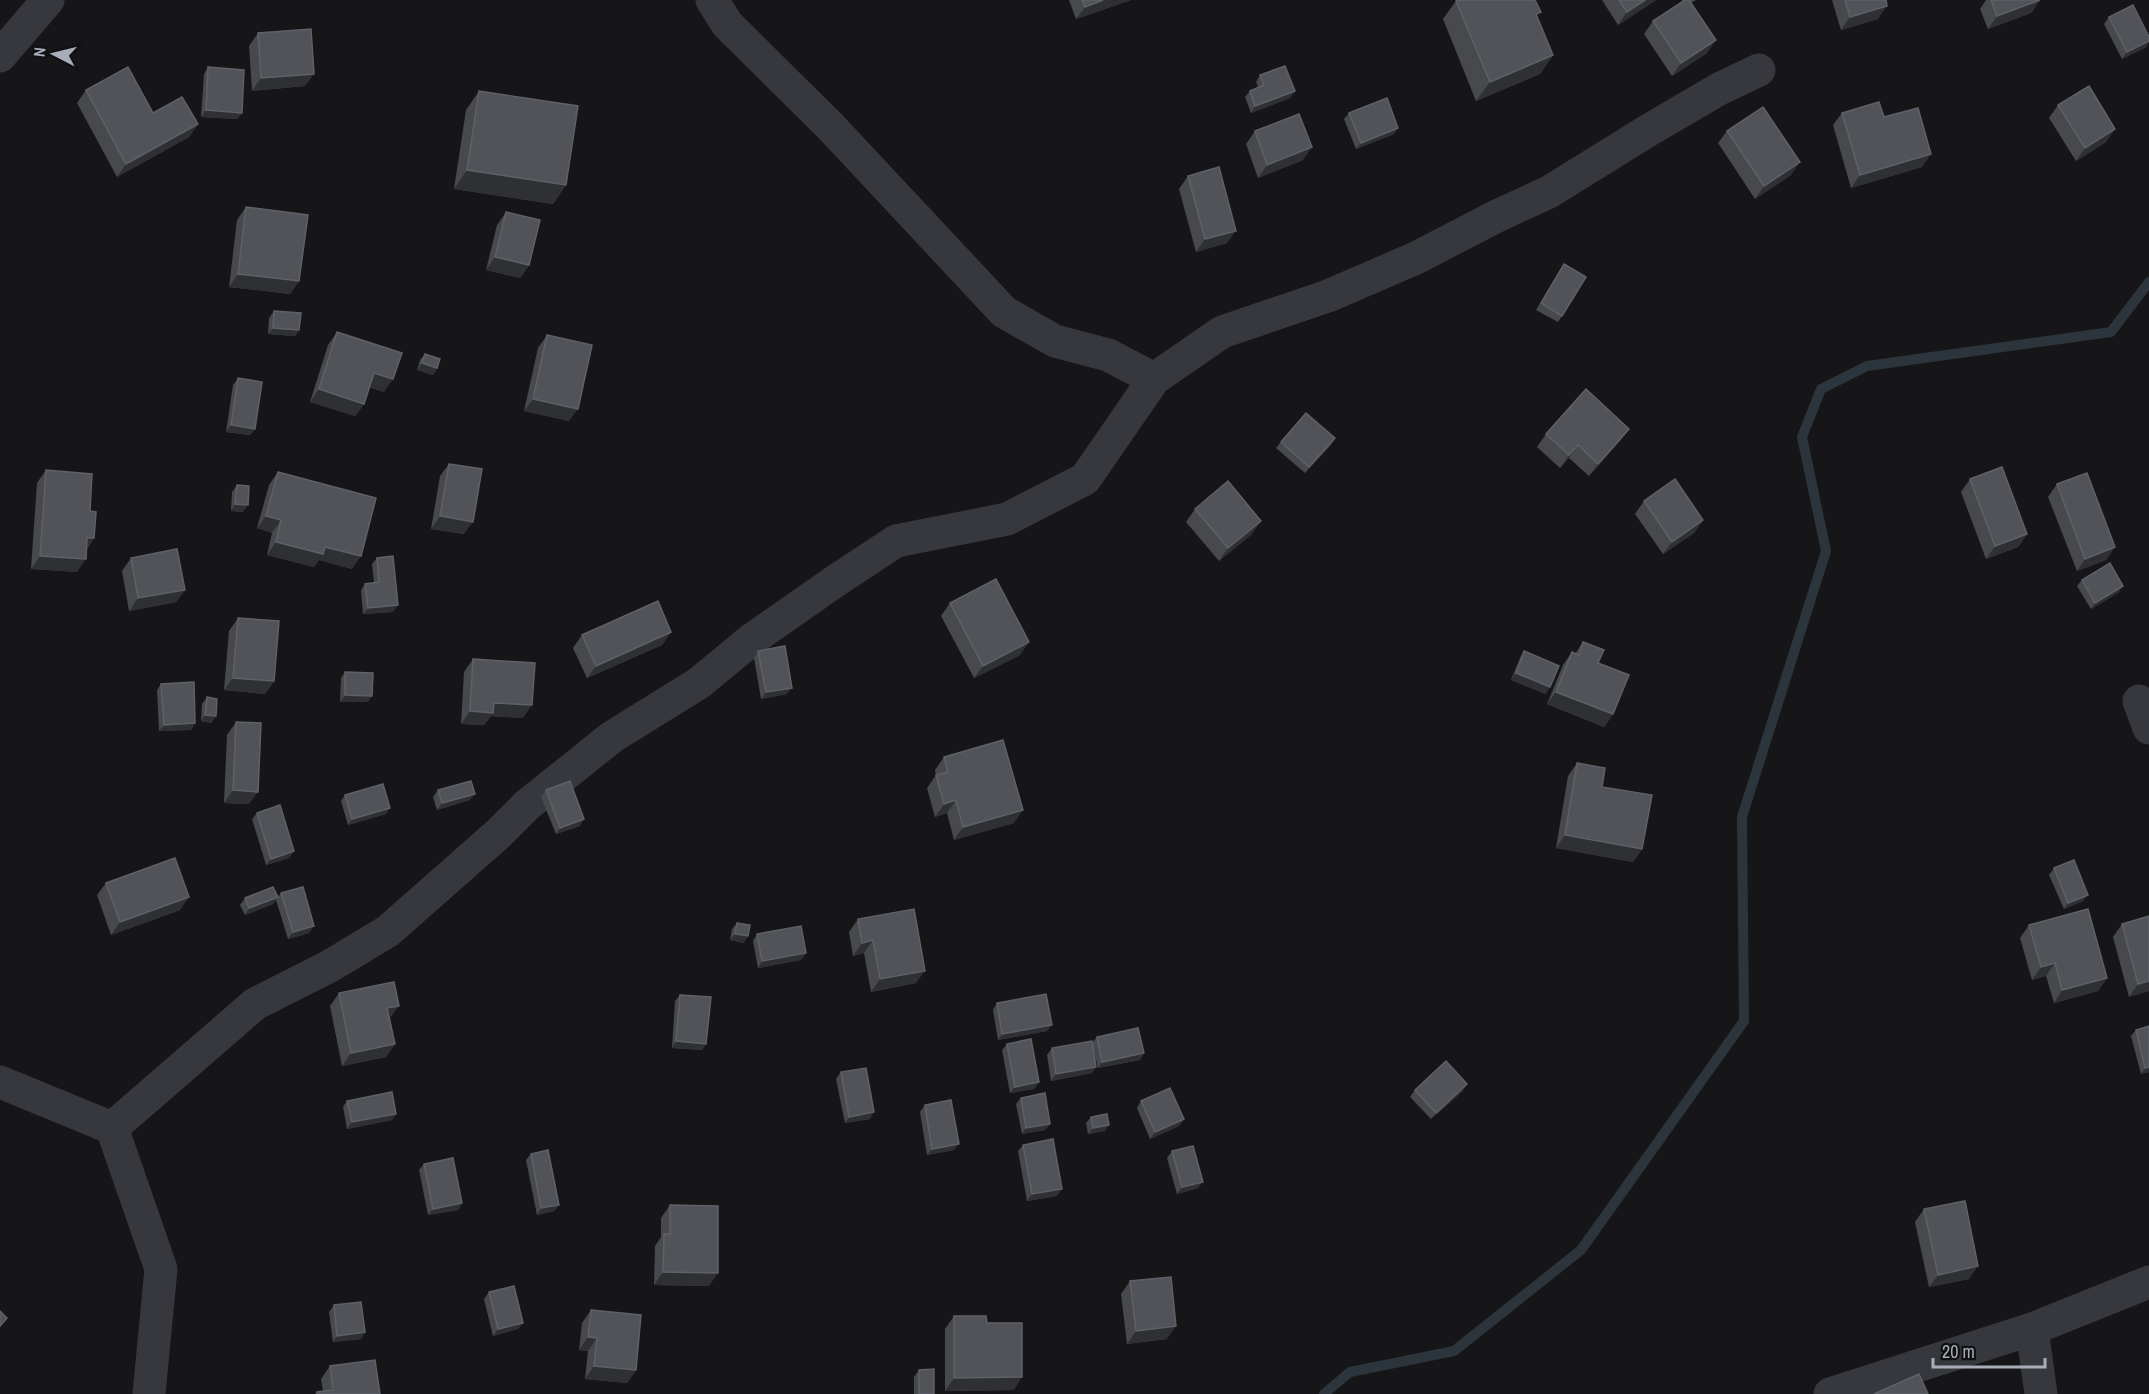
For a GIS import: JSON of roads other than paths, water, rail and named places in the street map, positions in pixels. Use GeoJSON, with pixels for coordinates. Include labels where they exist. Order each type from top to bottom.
{"type":"FeatureCollection","features":[{"type":"Feature","properties":{"kind":"street"},"geometry":{"type":"LineString","coordinates":[[0,56],[48,0]]}},
{"type":"Feature","properties":{"kind":"street"},"geometry":{"type":"LineString","coordinates":[[712,0],[727,24],[831,126],[1004,312],[1055,341],[1108,355],[1154,379]]}},
{"type":"Feature","properties":{"kind":"street"},"geometry":{"type":"LineString","coordinates":[[112,1128],[255,1004],[330,966],[388,931],[498,834],[527,805],[612,737],[699,683],[751,640],[896,541],[1007,519],[1085,479],[1154,379],[1222,332],[1328,296],[1416,258],[1549,192],[1719,89],[1759,70]]}},
{"type":"Feature","properties":{"kind":"street"},"geometry":{"type":"LineString","coordinates":[[0,1082],[112,1128],[161,1269],[149,1394]]}},
{"type":"Feature","properties":{"kind":"street"},"geometry":{"type":"LineString","coordinates":[[1830,1394],[2032,1329],[2149,1282]]}},
{"type":"Feature","properties":{"kind":"street"},"geometry":{"type":"LineString","coordinates":[[2032,1329],[2041,1394]]}},
{"type":"Feature","properties":{"kind":"waterway"},"geometry":{"type":"LineString","coordinates":[[1324,1394],[1350,1372],[1454,1351],[1581,1250],[1744,1021],[1742,817],[1826,551],[1802,437],[1821,389],[1867,366],[2111,332],[2149,282]]}}]}
